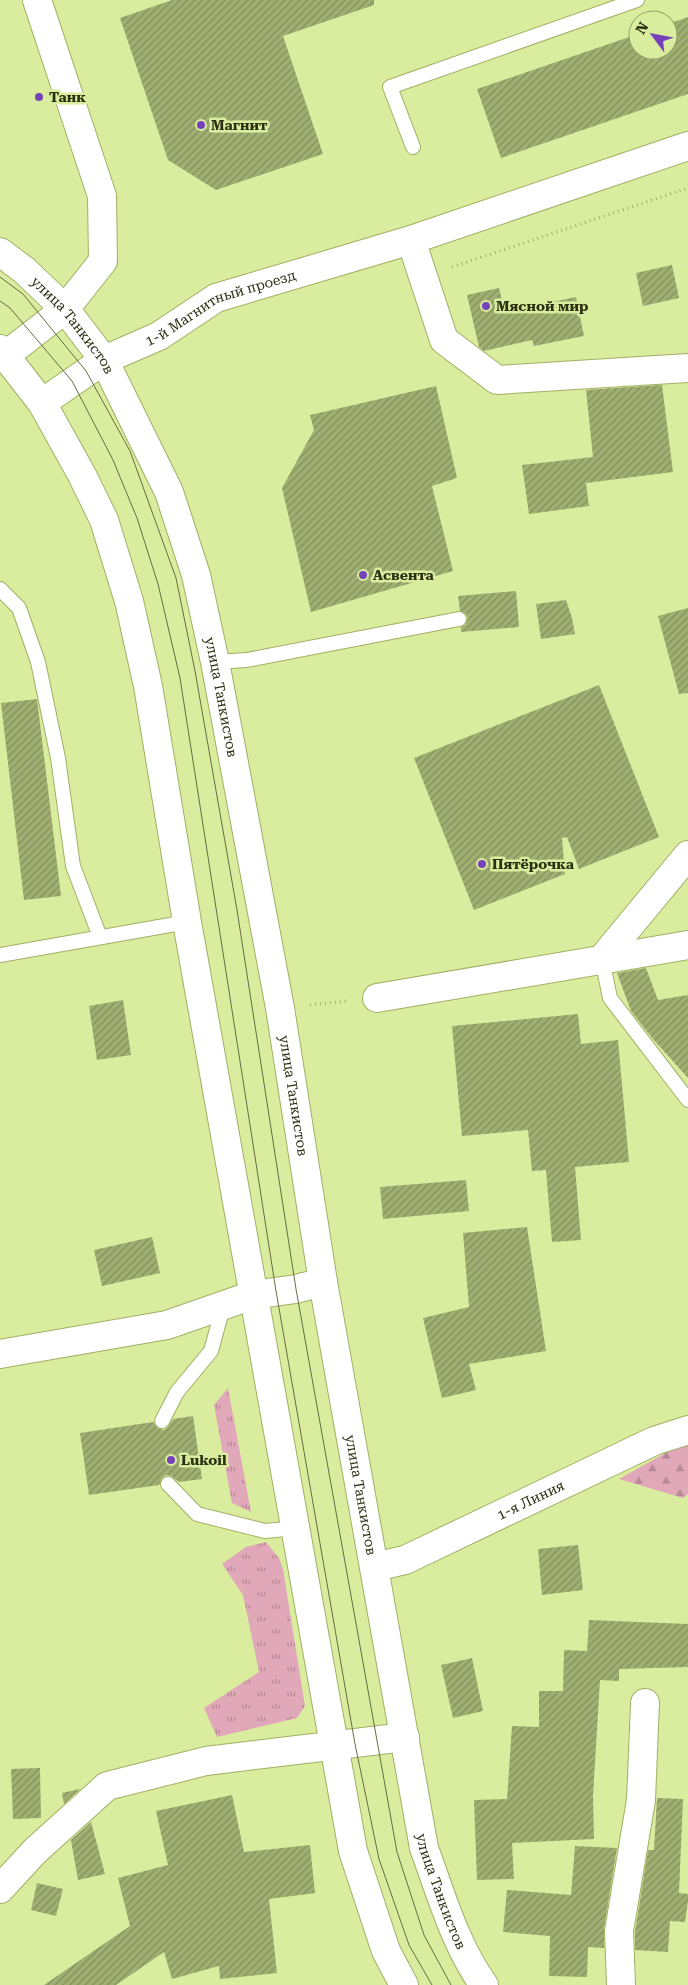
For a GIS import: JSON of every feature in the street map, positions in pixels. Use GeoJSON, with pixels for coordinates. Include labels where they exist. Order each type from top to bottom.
{"type":"FeatureCollection","features":[{"type":"Feature","properties":{"kind":"main road"},"geometry":{"type":"LineString","coordinates":[[37,0],[102,196],[103,261],[65,309],[3,352],[42,403],[104,520],[129,601],[148,686],[187,922],[353,1852],[386,1952],[404,1985]]}},
{"type":"Feature","properties":{"kind":"main road","name":"1-й Магнитный проезд"},"geometry":{"type":"LineString","coordinates":[[42,403],[104,360],[159,336],[216,298],[411,240],[688,146]]}},
{"type":"Feature","properties":{"kind":"main road"},"geometry":{"type":"LineString","coordinates":[[411,240],[444,340],[497,380],[688,368]]}},
{"type":"Feature","properties":{"kind":"main road","name":"улица Танкистов"},"geometry":{"type":"LineString","coordinates":[[0,252],[24,270],[65,309],[104,360],[169,492],[196,575],[215,662],[280,1008],[323,1282],[424,1848],[454,1931],[474,1971],[484,1985]]}},
{"type":"Feature","properties":{"kind":"main road"},"geometry":{"type":"LineString","coordinates":[[602,959],[688,854]]}},
{"type":"Feature","properties":{"kind":"main road"},"geometry":{"type":"LineString","coordinates":[[377,998],[688,945]]}},
{"type":"Feature","properties":{"kind":"main road"},"geometry":{"type":"LineString","coordinates":[[0,1354],[167,1325],[253,1295],[296,1289],[323,1282]]}},
{"type":"Feature","properties":{"kind":"main road","name":"1-я Линия"},"geometry":{"type":"LineString","coordinates":[[374,1567],[405,1560],[654,1441],[688,1430]]}},
{"type":"Feature","properties":{"kind":"main road"},"geometry":{"type":"LineString","coordinates":[[621,1985],[620,1931],[641,1800],[645,1703]]}},
{"type":"Feature","properties":{"kind":"main road"},"geometry":{"type":"LineString","coordinates":[[0,1889],[35,1850],[107,1786],[206,1761],[405,1737]]}},
{"type":"Feature","properties":{"kind":"lane"},"geometry":{"type":"LineString","coordinates":[[413,147],[390,86],[637,0]]}},
{"type":"Feature","properties":{"kind":"lane"},"geometry":{"type":"LineString","coordinates":[[0,589],[19,608],[38,662],[58,758],[73,866],[100,937]]}},
{"type":"Feature","properties":{"kind":"lane"},"geometry":{"type":"LineString","coordinates":[[215,662],[247,660],[459,619]]}},
{"type":"Feature","properties":{"kind":"lane"},"geometry":{"type":"LineString","coordinates":[[0,955],[187,922]]}},
{"type":"Feature","properties":{"kind":"lane"},"geometry":{"type":"LineString","coordinates":[[602,959],[610,998],[688,1100]]}},
{"type":"Feature","properties":{"kind":"lane"},"geometry":{"type":"LineString","coordinates":[[162,1421],[177,1392],[211,1351],[223,1307]]}},
{"type":"Feature","properties":{"kind":"lane"},"geometry":{"type":"LineString","coordinates":[[168,1484],[197,1514],[265,1531],[296,1528]]}},
{"type":"Feature","properties":{"kind":"path"},"geometry":{"type":"LineString","coordinates":[[423,277],[688,188]]}},
{"type":"Feature","properties":{"kind":"path"},"geometry":{"type":"LineString","coordinates":[[306,1005],[377,998]]}},
{"type":"Feature","properties":{"kind":"green space"},"geometry":{"type":"Polygon","coordinates":[[[228,1388],[251,1512],[232,1503],[214,1405],[228,1388]]]}},
{"type":"Feature","properties":{"kind":"green space"},"geometry":{"type":"Polygon","coordinates":[[[688,1445],[688,1494],[683,1498],[619,1479],[669,1451],[688,1445]]]}},
{"type":"Feature","properties":{"kind":"green space"},"geometry":{"type":"Polygon","coordinates":[[[266,1542],[279,1558],[283,1569],[305,1706],[297,1718],[217,1737],[204,1708],[259,1672],[243,1595],[222,1564],[246,1547],[266,1542]]]}},
{"type":"Feature","properties":{"kind":"building"},"geometry":{"type":"Polygon","coordinates":[[[172,0],[374,0],[374,5],[283,36],[323,154],[216,190],[168,160],[120,18],[172,0]]]}},
{"type":"Feature","properties":{"kind":"building"},"geometry":{"type":"Polygon","coordinates":[[[688,17],[688,94],[501,158],[477,89],[628,37],[628,60],[678,60],[678,20],[688,17]]]}},
{"type":"Feature","properties":{"kind":"building"},"geometry":{"type":"Polygon","coordinates":[[[672,265],[679,298],[643,306],[636,273],[672,265]]]}},
{"type":"Feature","properties":{"kind":"building"},"geometry":{"type":"Polygon","coordinates":[[[499,288],[505,312],[576,297],[584,336],[534,346],[532,340],[484,351],[479,347],[467,295],[499,288]]]}},
{"type":"Feature","properties":{"kind":"building"},"geometry":{"type":"Polygon","coordinates":[[[662,385],[673,472],[586,483],[589,506],[529,514],[522,465],[593,457],[586,390],[662,385]]]}},
{"type":"Feature","properties":{"kind":"building"},"geometry":{"type":"Polygon","coordinates":[[[436,386],[457,478],[432,486],[453,571],[311,612],[282,488],[314,430],[310,415],[436,386]]]}},
{"type":"Feature","properties":{"kind":"building"},"geometry":{"type":"Polygon","coordinates":[[[516,591],[519,627],[461,632],[461,627],[465,625],[468,618],[465,613],[460,611],[458,596],[516,591]]]}},
{"type":"Feature","properties":{"kind":"building"},"geometry":{"type":"Polygon","coordinates":[[[566,600],[575,634],[541,639],[536,604],[566,600]]]}},
{"type":"Feature","properties":{"kind":"building"},"geometry":{"type":"Polygon","coordinates":[[[688,608],[688,693],[679,694],[658,616],[688,608]]]}},
{"type":"Feature","properties":{"kind":"building"},"geometry":{"type":"Polygon","coordinates":[[[599,685],[659,837],[579,869],[567,837],[562,838],[565,874],[474,910],[414,758],[599,685]]]}},
{"type":"Feature","properties":{"kind":"building"},"geometry":{"type":"Polygon","coordinates":[[[37,699],[61,896],[24,900],[1,703],[37,699]]]}},
{"type":"Feature","properties":{"kind":"building"},"geometry":{"type":"Polygon","coordinates":[[[646,968],[658,1000],[688,995],[688,1078],[631,1011],[617,973],[646,968]]]}},
{"type":"Feature","properties":{"kind":"building"},"geometry":{"type":"Polygon","coordinates":[[[123,1000],[131,1055],[97,1060],[89,1006],[123,1000]]]}},
{"type":"Feature","properties":{"kind":"building"},"geometry":{"type":"Polygon","coordinates":[[[578,1014],[581,1044],[618,1040],[629,1162],[575,1167],[581,1240],[552,1242],[546,1170],[532,1171],[528,1130],[462,1136],[452,1026],[578,1014]]]}},
{"type":"Feature","properties":{"kind":"building"},"geometry":{"type":"Polygon","coordinates":[[[466,1180],[469,1211],[383,1219],[380,1187],[466,1180]]]}},
{"type":"Feature","properties":{"kind":"building"},"geometry":{"type":"Polygon","coordinates":[[[527,1227],[546,1351],[469,1364],[476,1390],[442,1398],[423,1318],[469,1307],[463,1233],[527,1227]]]}},
{"type":"Feature","properties":{"kind":"building"},"geometry":{"type":"Polygon","coordinates":[[[152,1237],[160,1273],[102,1286],[94,1250],[152,1237]]]}},
{"type":"Feature","properties":{"kind":"building"},"geometry":{"type":"Polygon","coordinates":[[[193,1416],[202,1479],[179,1482],[166,1475],[162,1478],[159,1485],[89,1495],[80,1433],[153,1422],[158,1428],[163,1430],[167,1428],[173,1419],[193,1416]]]}},
{"type":"Feature","properties":{"kind":"building"},"geometry":{"type":"Polygon","coordinates":[[[578,1545],[583,1590],[542,1595],[538,1549],[578,1545]]]}},
{"type":"Feature","properties":{"kind":"building"},"geometry":{"type":"Polygon","coordinates":[[[589,1620],[688,1624],[688,1667],[619,1669],[619,1681],[600,1680],[593,1796],[594,1839],[512,1843],[514,1879],[477,1880],[474,1800],[507,1799],[512,1726],[539,1727],[539,1691],[563,1691],[564,1650],[587,1651],[589,1620]]]}},
{"type":"Feature","properties":{"kind":"building"},"geometry":{"type":"Polygon","coordinates":[[[472,1658],[483,1711],[453,1718],[441,1665],[472,1658]]]}},
{"type":"Feature","properties":{"kind":"building"},"geometry":{"type":"Polygon","coordinates":[[[40,1768],[41,1818],[13,1819],[11,1769],[40,1768]]]}},
{"type":"Feature","properties":{"kind":"building"},"geometry":{"type":"Polygon","coordinates":[[[80,1789],[64,1804],[62,1793],[80,1789]]]}},
{"type":"Feature","properties":{"kind":"building"},"geometry":{"type":"Polygon","coordinates":[[[232,1795],[244,1852],[310,1845],[315,1893],[269,1899],[277,1973],[220,1979],[219,1966],[172,1979],[164,1952],[116,1985],[44,1985],[130,1926],[118,1878],[168,1865],[156,1811],[232,1795]]]}},
{"type":"Feature","properties":{"kind":"building"},"geometry":{"type":"Polygon","coordinates":[[[657,1798],[683,1799],[679,1893],[688,1894],[688,1901],[685,1922],[670,1921],[668,1952],[635,1950],[635,1932],[648,1850],[654,1850],[657,1798]]]}},
{"type":"Feature","properties":{"kind":"building"},"geometry":{"type":"Polygon","coordinates":[[[91,1822],[105,1874],[78,1880],[71,1840],[91,1822]]]}},
{"type":"Feature","properties":{"kind":"building"},"geometry":{"type":"Polygon","coordinates":[[[575,1846],[617,1848],[604,1928],[604,1948],[588,1947],[587,1977],[549,1976],[550,1936],[503,1932],[507,1890],[571,1895],[575,1846]]]}},
{"type":"Feature","properties":{"kind":"building"},"geometry":{"type":"Polygon","coordinates":[[[37,1883],[63,1889],[56,1916],[31,1910],[37,1883]]]}},
{"type":"Feature","properties":{"kind":"tram line"},"geometry":{"type":"LineString","coordinates":[[0,277],[23,294],[86,371],[130,451],[176,578],[195,671],[237,910],[296,1289],[397,1852],[424,1935],[451,1985]]}},
{"type":"Feature","properties":{"kind":"tram line"},"geometry":{"type":"LineString","coordinates":[[0,301],[10,308],[72,381],[113,460],[137,518],[158,584],[180,678],[276,1291],[355,1744],[379,1859],[409,1945],[432,1985]]}},
{"type":"Feature","properties":{"kind":"place","name":"Танк"},"geometry":{"type":"Point","coordinates":[39,97]}},
{"type":"Feature","properties":{"kind":"place","name":"Магнит"},"geometry":{"type":"Point","coordinates":[201,125]}},
{"type":"Feature","properties":{"kind":"place","name":"Мясной мир"},"geometry":{"type":"Point","coordinates":[486,306]}},
{"type":"Feature","properties":{"kind":"place","name":"Асвента"},"geometry":{"type":"Point","coordinates":[363,575]}},
{"type":"Feature","properties":{"kind":"place","name":"Пятёрочка"},"geometry":{"type":"Point","coordinates":[482,864]}},
{"type":"Feature","properties":{"kind":"place","name":"Lukoil"},"geometry":{"type":"Point","coordinates":[171,1460]}}]}
